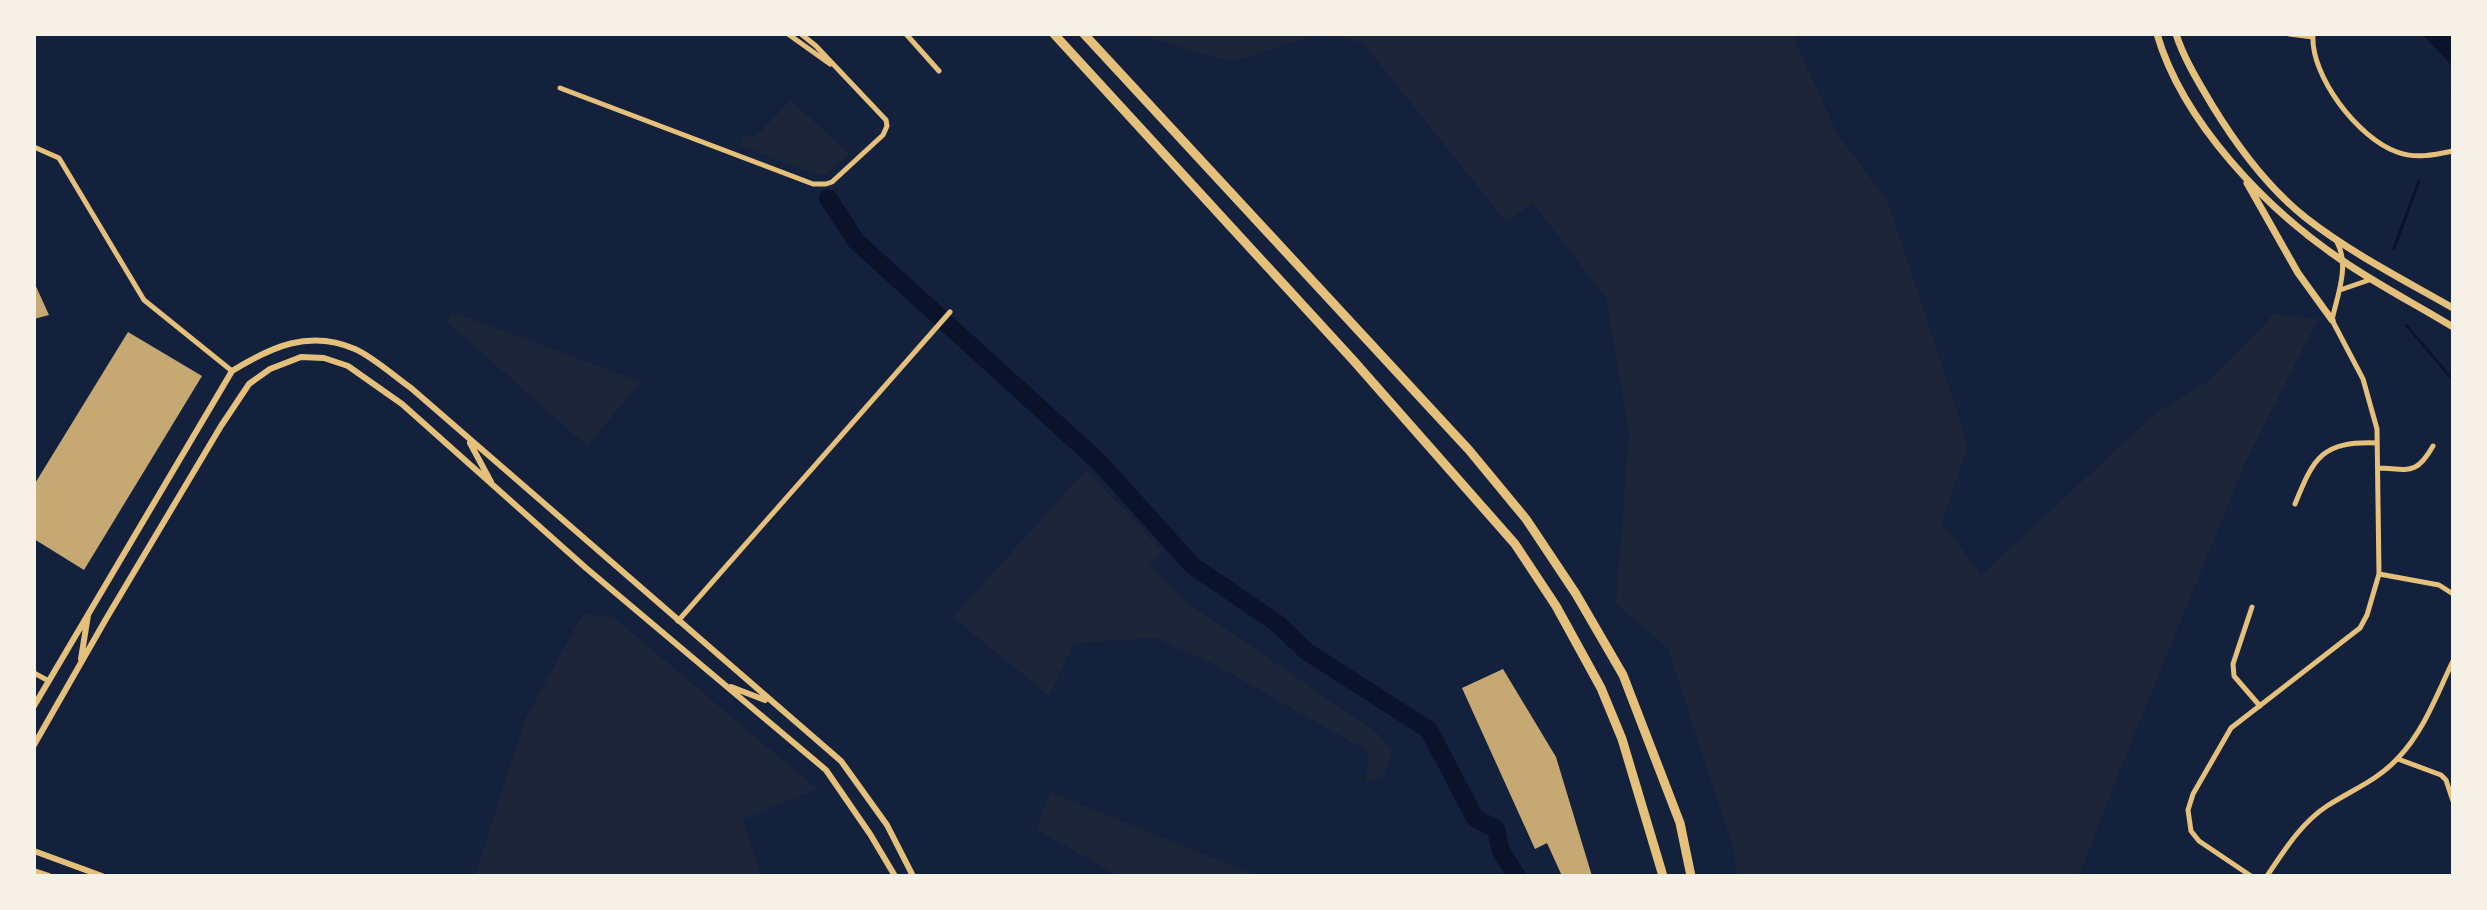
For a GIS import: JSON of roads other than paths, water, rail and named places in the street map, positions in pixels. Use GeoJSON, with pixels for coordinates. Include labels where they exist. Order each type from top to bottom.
{"type":"FeatureCollection","features":[{"type":"Feature","properties":{"kind":"highway"},"geometry":{"type":"LineString","coordinates":[[1054,34],[1373,382],[1515,544],[1556,606],[1601,688],[1622,739],[1663,876]]}},
{"type":"Feature","properties":{"kind":"highway"},"geometry":{"type":"LineString","coordinates":[[1084,34],[1469,450],[1526,519],[1576,594],[1623,675],[1680,823],[1691,876]]}},
{"type":"Feature","properties":{"kind":"main road"},"geometry":{"type":"LineString","coordinates":[[2157,34],[2163,56],[2186,98],[2243,176],[2293,223],[2342,261],[2453,327]]}},
{"type":"Feature","properties":{"kind":"main road"},"geometry":{"type":"LineString","coordinates":[[2176,34],[2202,88],[2234,138],[2271,185],[2304,216],[2335,239],[2453,308]]}},
{"type":"Feature","properties":{"kind":"main road"},"geometry":{"type":"LineString","coordinates":[[2243,176],[2298,273],[2332,320]]}},
{"type":"Feature","properties":{"kind":"street"},"geometry":{"type":"LineString","coordinates":[[788,34],[837,68]]}},
{"type":"Feature","properties":{"kind":"street"},"geometry":{"type":"LineString","coordinates":[[560,88],[818,185],[832,182],[883,135],[887,126],[884,116],[801,34]]}},
{"type":"Feature","properties":{"kind":"street"},"geometry":{"type":"LineString","coordinates":[[906,34],[939,71]]}},
{"type":"Feature","properties":{"kind":"street"},"geometry":{"type":"LineString","coordinates":[[2289,34],[2313,35],[2320,75],[2332,94],[2383,146],[2424,157],[2453,151]]}},
{"type":"Feature","properties":{"kind":"street"},"geometry":{"type":"LineString","coordinates":[[34,147],[59,158],[144,300],[232,371]]}},
{"type":"Feature","properties":{"kind":"street"},"geometry":{"type":"LineString","coordinates":[[2251,876],[2199,841],[2191,831],[2188,810],[2193,794],[2231,728],[2360,628],[2379,574],[2378,443],[2363,379],[2332,320],[2340,290],[2342,261],[2335,239]]}},
{"type":"Feature","properties":{"kind":"street"},"geometry":{"type":"LineString","coordinates":[[2340,290],[2373,279]]}},
{"type":"Feature","properties":{"kind":"street"},"geometry":{"type":"LineString","coordinates":[[678,621],[950,312]]}},
{"type":"Feature","properties":{"kind":"street"},"geometry":{"type":"LineString","coordinates":[[34,706],[232,371],[260,353],[293,341],[325,341],[356,349],[411,388],[841,761],[887,825],[913,876]]}},
{"type":"Feature","properties":{"kind":"street"},"geometry":{"type":"LineString","coordinates":[[34,745],[221,426],[249,384],[270,369],[301,357],[324,358],[348,366],[402,404],[586,568],[826,770],[895,876]]}},
{"type":"Feature","properties":{"kind":"street"},"geometry":{"type":"LineString","coordinates":[[466,436],[494,486]]}},
{"type":"Feature","properties":{"kind":"street"},"geometry":{"type":"LineString","coordinates":[[2295,504],[2309,469],[2321,456],[2345,444],[2378,443]]}},
{"type":"Feature","properties":{"kind":"street"},"geometry":{"type":"LineString","coordinates":[[2377,468],[2413,469],[2424,461],[2433,446]]}},
{"type":"Feature","properties":{"kind":"street"},"geometry":{"type":"LineString","coordinates":[[2379,574],[2439,585],[2453,594]]}},
{"type":"Feature","properties":{"kind":"street"},"geometry":{"type":"LineString","coordinates":[[2252,607],[2233,664],[2238,683],[2260,706]]}},
{"type":"Feature","properties":{"kind":"street"},"geometry":{"type":"LineString","coordinates":[[80,663],[89,611]]}},
{"type":"Feature","properties":{"kind":"street"},"geometry":{"type":"LineString","coordinates":[[2267,876],[2298,831],[2325,808],[2372,782],[2398,759],[2417,735],[2453,661]]}},
{"type":"Feature","properties":{"kind":"street"},"geometry":{"type":"LineString","coordinates":[[34,673],[47,680]]}},
{"type":"Feature","properties":{"kind":"street"},"geometry":{"type":"LineString","coordinates":[[724,684],[772,702]]}},
{"type":"Feature","properties":{"kind":"street"},"geometry":{"type":"LineString","coordinates":[[2398,759],[2441,775],[2446,780],[2453,801]]}},
{"type":"Feature","properties":{"kind":"street"},"geometry":{"type":"LineString","coordinates":[[34,850],[102,876]]}},
{"type":"Feature","properties":{"kind":"street"},"geometry":{"type":"LineString","coordinates":[[34,871],[46,875]]}},
{"type":"Feature","properties":{"kind":"waterway"},"geometry":{"type":"LineString","coordinates":[[2394,248],[2419,181]]}},
{"type":"Feature","properties":{"kind":"waterway"},"geometry":{"type":"LineString","coordinates":[[828,198],[856,241],[1099,462],[1193,566],[1278,624],[1306,651],[1429,730],[1475,818],[1496,829],[1501,852],[1517,876]]}},
{"type":"Feature","properties":{"kind":"waterway"},"geometry":{"type":"LineString","coordinates":[[2406,325],[2453,380]]}}]}
